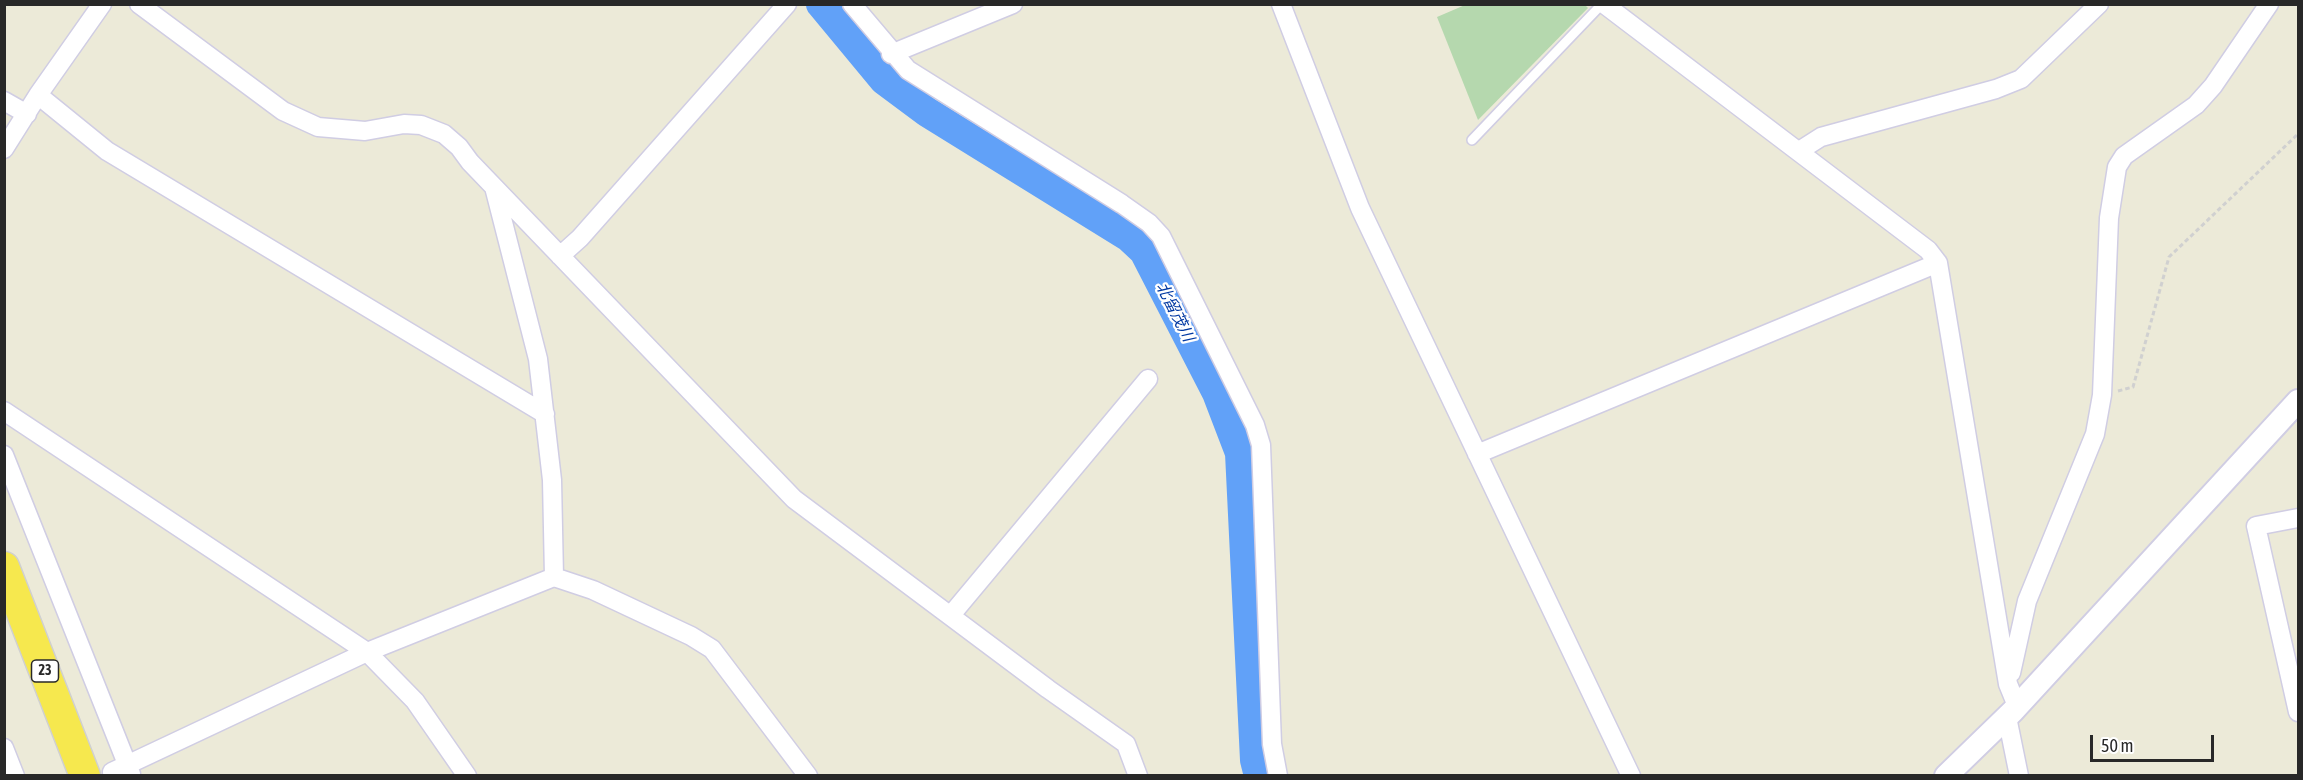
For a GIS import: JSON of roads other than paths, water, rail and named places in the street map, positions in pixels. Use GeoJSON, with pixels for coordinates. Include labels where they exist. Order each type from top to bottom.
{"type":"FeatureCollection","features":[{"type":"Feature","properties":{"kind":"highway","name":"23"},"geometry":{"type":"LineString","coordinates":[[4,567],[114,772]]}},
{"type":"Feature","properties":{"kind":"street"},"geometry":{"type":"LineString","coordinates":[[4,149],[38,95],[102,4]]}},
{"type":"Feature","properties":{"kind":"street"},"geometry":{"type":"LineString","coordinates":[[139,4],[283,111],[318,127],[341,131],[421,125],[444,134],[459,147],[560,256],[794,499],[1126,744],[1138,776]]}},
{"type":"Feature","properties":{"kind":"street"},"geometry":{"type":"LineString","coordinates":[[560,256],[580,238],[787,4]]}},
{"type":"Feature","properties":{"kind":"street"},"geometry":{"type":"LineString","coordinates":[[852,4],[891,54],[908,70],[1122,204],[1149,223],[1161,236],[1255,425],[1261,445],[1272,744],[1278,776]]}},
{"type":"Feature","properties":{"kind":"street"},"geometry":{"type":"LineString","coordinates":[[891,54],[1013,4]]}},
{"type":"Feature","properties":{"kind":"street"},"geometry":{"type":"LineString","coordinates":[[1281,4],[1360,208],[1631,776]]}},
{"type":"Feature","properties":{"kind":"street"},"geometry":{"type":"LineString","coordinates":[[1603,4],[1928,250],[1938,263],[2008,684],[2019,776]]}},
{"type":"Feature","properties":{"kind":"street"},"geometry":{"type":"LineString","coordinates":[[1799,151],[1821,137],[1996,89],[2021,79],[2099,4]]}},
{"type":"Feature","properties":{"kind":"street"},"geometry":{"type":"LineString","coordinates":[[2008,684],[2027,601],[2095,434],[2102,395],[2109,218],[2117,167],[2124,156],[2196,105],[2213,86],[2269,4]]}},
{"type":"Feature","properties":{"kind":"street"},"geometry":{"type":"LineString","coordinates":[[38,95],[107,152],[546,414]]}},
{"type":"Feature","properties":{"kind":"street"},"geometry":{"type":"LineString","coordinates":[[4,101],[27,114]]}},
{"type":"Feature","properties":{"kind":"street"},"geometry":{"type":"LineString","coordinates":[[494,185],[536,348],[546,414],[552,480],[554,577]]}},
{"type":"Feature","properties":{"kind":"street"},"geometry":{"type":"LineString","coordinates":[[1477,454],[1938,263]]}},
{"type":"Feature","properties":{"kind":"street"},"geometry":{"type":"LineString","coordinates":[[951,615],[1148,379]]}},
{"type":"Feature","properties":{"kind":"street"},"geometry":{"type":"LineString","coordinates":[[1946,776],[2012,711],[2298,401]]}},
{"type":"Feature","properties":{"kind":"street"},"geometry":{"type":"LineString","coordinates":[[4,411],[367,652],[415,701],[467,776]]}},
{"type":"Feature","properties":{"kind":"street"},"geometry":{"type":"LineString","coordinates":[[4,455],[114,772],[367,652],[554,577],[593,590],[692,636],[712,649],[808,776]]}},
{"type":"Feature","properties":{"kind":"street"},"geometry":{"type":"LineString","coordinates":[[2298,518],[2256,526],[2298,712]]}},
{"type":"Feature","properties":{"kind":"street"},"geometry":{"type":"LineString","coordinates":[[4,748],[15,776]]}},
{"type":"Feature","properties":{"kind":"lane"},"geometry":{"type":"LineString","coordinates":[[1472,140],[1603,4]]}},
{"type":"Feature","properties":{"kind":"waterway","name":"北留茂川"},"geometry":{"type":"LineString","coordinates":[[821,4],[884,80],[927,112],[1129,237],[1144,251],[1217,393],[1240,453],[1255,760],[1259,776]]}}]}
